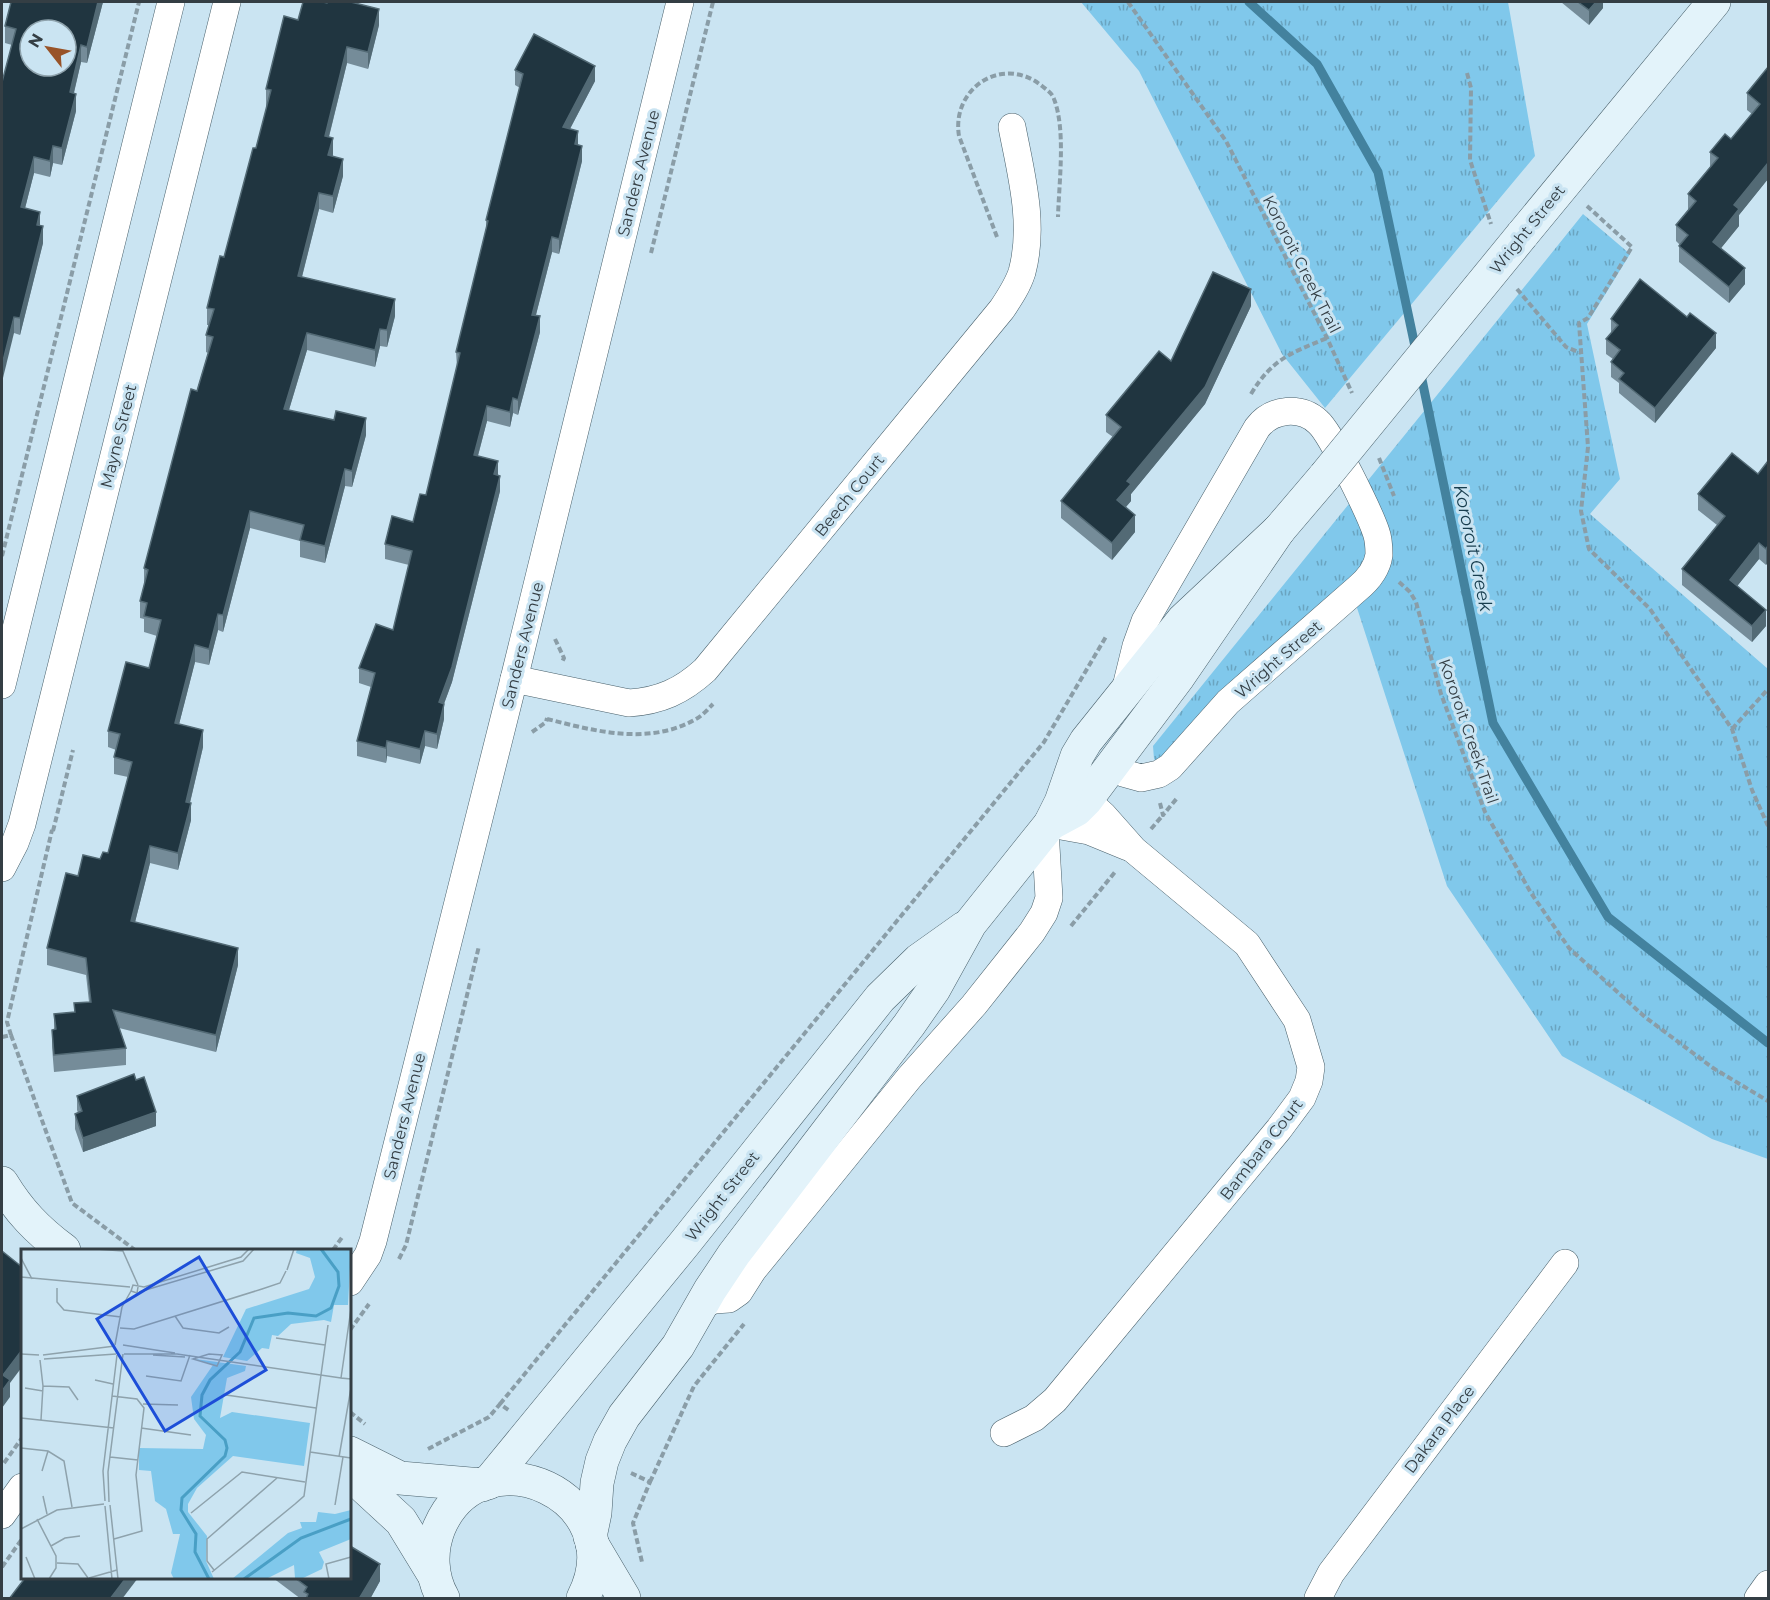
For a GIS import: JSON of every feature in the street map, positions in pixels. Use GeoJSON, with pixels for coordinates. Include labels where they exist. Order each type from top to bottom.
{"type":"FeatureCollection","features":[{"type":"Feature","properties":{"kind":"street"},"geometry":{"type":"LineString","coordinates":[[2,685],[171,2]]}},
{"type":"Feature","properties":{"kind":"street","name":"Mayne Street"},"geometry":{"type":"LineString","coordinates":[[2,868],[22,824],[227,2]]}},
{"type":"Feature","properties":{"kind":"street","name":"Sanders Avenue"},"geometry":{"type":"LineString","coordinates":[[351,1280],[368,1254],[373,1241],[680,2]]}},
{"type":"Feature","properties":{"kind":"street","name":"Wright Street"},"geometry":{"type":"LineString","coordinates":[[583,1599],[591,1577],[593,1555],[591,1540],[600,1471],[610,1441],[624,1416],[678,1346],[734,1254],[909,1025],[942,975],[970,924],[1047,827],[1076,810],[1077,756],[1086,741],[1183,620],[1279,530],[1325,476],[1714,2]]}},
{"type":"Feature","properties":{"kind":"street","name":"Beech Court"},"geometry":{"type":"LineString","coordinates":[[514,679],[629,703],[646,702],[675,693],[705,670],[995,318],[1014,291],[1022,273],[1027,229],[1025,195],[1012,127]]}},
{"type":"Feature","properties":{"kind":"street","name":"Wright Street"},"geometry":{"type":"LineString","coordinates":[[1115,763],[1123,773],[1141,778],[1159,774],[1170,767],[1228,702],[1365,582],[1376,566],[1379,543],[1374,526],[1321,425],[1306,414],[1286,411],[1267,418],[1257,428],[1145,621],[1136,646],[1125,693]]}},
{"type":"Feature","properties":{"kind":"street","name":"Wright Street"},"geometry":{"type":"LineString","coordinates":[[1077,792],[1115,763],[1205,640],[1279,530]]}},
{"type":"Feature","properties":{"kind":"street"},"geometry":{"type":"LineString","coordinates":[[1115,763],[1115,739],[1125,693]]}},
{"type":"Feature","properties":{"kind":"street","name":"Bambara Court"},"geometry":{"type":"LineString","coordinates":[[1005,1433],[1034,1418],[1055,1400],[1280,1129],[1302,1098],[1309,1081],[1311,1067],[1298,1020],[1247,944],[1134,849],[1077,792]]}},
{"type":"Feature","properties":{"kind":"street"},"geometry":{"type":"LineString","coordinates":[[702,1305],[714,1300],[729,1299],[739,1292],[753,1270],[803,1208],[909,1078],[974,1005],[1032,932],[1044,913],[1049,898],[1047,827]]}},
{"type":"Feature","properties":{"kind":"street","name":"Bambara Court"},"geometry":{"type":"LineString","coordinates":[[1047,827],[1089,831],[1134,849]]}},
{"type":"Feature","properties":{"kind":"street","name":"Wright Street"},"geometry":{"type":"LineString","coordinates":[[485,1484],[684,1244],[880,998],[919,960],[970,924]]}},
{"type":"Feature","properties":{"kind":"street"},"geometry":{"type":"LineString","coordinates":[[2,1182],[16,1206],[40,1233],[61,1249]]}},
{"type":"Feature","properties":{"kind":"street","name":"Dakara Place"},"geometry":{"type":"LineString","coordinates":[[1318,1599],[1331,1573],[1565,1263]]}},
{"type":"Feature","properties":{"kind":"street"},"geometry":{"type":"LineString","coordinates":[[351,1455],[400,1478],[485,1484]]}},
{"type":"Feature","properties":{"kind":"street"},"geometry":{"type":"LineString","coordinates":[[351,1475],[400,1521],[437,1589]]}},
{"type":"Feature","properties":{"kind":"street"},"geometry":{"type":"LineString","coordinates":[[437,1589],[434,1548],[442,1521],[459,1500],[485,1484],[499,1480],[523,1479],[535,1481],[556,1491],[581,1515],[591,1540],[624,1599]]}},
{"type":"Feature","properties":{"kind":"street"},"geometry":{"type":"LineString","coordinates":[[2,1515],[21,1488]]}},
{"type":"Feature","properties":{"kind":"street"},"geometry":{"type":"LineString","coordinates":[[1758,1599],[1768,1584]]}},
{"type":"Feature","properties":{"kind":"path"},"geometry":{"type":"LineString","coordinates":[[2,556],[139,2]]}},
{"type":"Feature","properties":{"kind":"path","name":"Kororoit Creek Trail"},"geometry":{"type":"LineString","coordinates":[[1128,2],[1226,141],[1327,338],[1352,394]]}},
{"type":"Feature","properties":{"kind":"path"},"geometry":{"type":"LineString","coordinates":[[1563,185],[1632,247],[1588,318],[1579,323],[1588,447],[1581,511],[1589,549],[1650,609],[1732,729],[1752,790],[1768,826]]}},
{"type":"Feature","properties":{"kind":"path"},"geometry":{"type":"LineString","coordinates":[[1257,428],[1240,412],[1260,379],[1285,356],[1327,338]]}},
{"type":"Feature","properties":{"kind":"path"},"geometry":{"type":"LineString","coordinates":[[1379,458],[1395,501]]}},
{"type":"Feature","properties":{"kind":"path","name":"Kororoit Creek Trail"},"geometry":{"type":"LineString","coordinates":[[1401,572],[1398,582],[1410,592],[1416,602],[1441,694],[1485,812],[1532,893],[1569,948],[1645,1017],[1713,1068],[1768,1101]]}},
{"type":"Feature","properties":{"kind":"path"},"geometry":{"type":"LineString","coordinates":[[500,1404],[1038,749],[1108,634]]}},
{"type":"Feature","properties":{"kind":"path"},"geometry":{"type":"LineString","coordinates":[[1732,729],[1768,689]]}},
{"type":"Feature","properties":{"kind":"path"},"geometry":{"type":"LineString","coordinates":[[22,824],[53,831],[7,1022],[72,1203],[132,1249]]}},
{"type":"Feature","properties":{"kind":"path"},"geometry":{"type":"LineString","coordinates":[[2,1037],[11,1035]]}},
{"type":"Feature","properties":{"kind":"path"},"geometry":{"type":"LineString","coordinates":[[2,1466],[21,1439]]}},
{"type":"Feature","properties":{"kind":"path"},"geometry":{"type":"LineString","coordinates":[[2,1566],[21,1540]]}},
{"type":"Feature","properties":{"kind":"green space"},"geometry":{"type":"Polygon","coordinates":[[[1081,2],[1508,2],[1535,156],[1325,408],[1282,354],[1139,71],[1081,2]]]}},
{"type":"Feature","properties":{"kind":"green space"},"geometry":{"type":"Polygon","coordinates":[[[1583,214],[1630,254],[1587,324],[1620,479],[1590,514],[1768,669],[1768,1159],[1712,1139],[1562,1056],[1447,886],[1348,580],[1171,750],[1156,761],[1154,759],[1153,746],[1583,214]]]}},
{"type":"Feature","properties":{"kind":"building"},"geometry":{"type":"Polygon","coordinates":[[[11,2],[98,2],[87,47],[81,45],[78,58],[78,18],[18,18],[18,78],[73,78],[70,92],[76,94],[62,148],[53,146],[50,161],[34,157],[21,207],[40,212],[37,225],[43,226],[20,318],[14,317],[2,365],[2,82],[16,29],[5,26],[11,2]]]}},
{"type":"Feature","properties":{"kind":"building"},"geometry":{"type":"Polygon","coordinates":[[[303,2],[351,2],[379,9],[368,52],[347,47],[325,136],[333,138],[328,155],[343,159],[333,196],[319,193],[298,276],[395,299],[387,330],[380,329],[375,350],[307,333],[284,409],[334,420],[336,411],[366,418],[352,471],[345,469],[325,546],[300,540],[304,525],[250,511],[223,615],[218,614],[209,649],[195,645],[175,723],[203,730],[186,802],[191,803],[178,853],[150,846],[131,921],[238,948],[216,1035],[113,1010],[126,1048],[54,1055],[52,1030],[56,1029],[54,1014],[75,1012],[74,1003],[91,1002],[86,958],[47,948],[66,873],[78,876],[83,855],[100,859],[103,852],[108,853],[132,762],[114,757],[120,734],[108,731],[126,662],[149,668],[161,620],[144,616],[147,603],[140,601],[148,570],[144,568],[191,389],[197,391],[213,337],[206,335],[214,309],[207,308],[220,256],[224,257],[253,148],[256,148],[271,90],[266,89],[284,16],[298,20],[303,2]]]}},
{"type":"Feature","properties":{"kind":"building"},"geometry":{"type":"Polygon","coordinates":[[[1578,2],[1596,2],[1589,10],[1578,2]]]}},
{"type":"Feature","properties":{"kind":"building"},"geometry":{"type":"Polygon","coordinates":[[[534,34],[595,66],[563,127],[578,131],[575,144],[582,146],[559,239],[552,237],[532,315],[540,316],[518,400],[513,398],[510,412],[487,406],[474,455],[498,461],[494,474],[500,476],[452,667],[439,702],[444,704],[437,734],[425,731],[420,749],[387,741],[386,748],[357,741],[375,673],[359,668],[376,624],[393,630],[412,551],[385,544],[392,516],[413,522],[420,494],[426,495],[460,353],[456,352],[488,221],[486,220],[523,74],[515,70],[534,34]]]}},
{"type":"Feature","properties":{"kind":"building"},"geometry":{"type":"Polygon","coordinates":[[[1768,67],[1768,163],[1734,205],[1739,209],[1713,242],[1745,268],[1729,287],[1679,246],[1688,235],[1676,225],[1696,201],[1688,194],[1718,158],[1710,152],[1725,134],[1731,139],[1760,104],[1747,93],[1768,67]]]}},
{"type":"Feature","properties":{"kind":"building"},"geometry":{"type":"Polygon","coordinates":[[[1213,272],[1251,289],[1205,387],[1127,481],[1131,484],[1117,500],[1135,515],[1112,543],[1061,501],[1121,427],[1106,415],[1159,351],[1171,361],[1213,272]]]}},
{"type":"Feature","properties":{"kind":"building"},"geometry":{"type":"Polygon","coordinates":[[[1640,279],[1687,317],[1690,313],[1716,333],[1655,408],[1619,379],[1624,373],[1611,362],[1620,350],[1606,339],[1618,325],[1611,319],[1640,279]]]}},
{"type":"Feature","properties":{"kind":"building"},"geometry":{"type":"Polygon","coordinates":[[[1732,453],[1758,474],[1768,461],[1768,546],[1766,549],[1759,543],[1730,580],[1766,610],[1752,626],[1682,569],[1725,516],[1698,494],[1732,453]]]}},
{"type":"Feature","properties":{"kind":"building"},"geometry":{"type":"Polygon","coordinates":[[[134,1074],[136,1080],[144,1077],[156,1112],[83,1138],[75,1114],[82,1111],[77,1096],[134,1074]]]}},
{"type":"Feature","properties":{"kind":"building"},"geometry":{"type":"Polygon","coordinates":[[[2,1251],[21,1266],[21,1351],[3,1375],[10,1380],[2,1391],[2,1251]]]}},
{"type":"Feature","properties":{"kind":"building"},"geometry":{"type":"Polygon","coordinates":[[[351,1547],[380,1564],[359,1599],[306,1599],[308,1594],[304,1592],[307,1587],[296,1579],[351,1579],[351,1547]]]}},
{"type":"Feature","properties":{"kind":"building"},"geometry":{"type":"Polygon","coordinates":[[[24,1579],[125,1579],[110,1599],[9,1599],[24,1579]]]}},
{"type":"Feature","properties":{"kind":"waterway","name":"Kororoit Creek"},"geometry":{"type":"LineString","coordinates":[[1249,2],[1317,64],[1378,172],[1416,351]]}},
{"type":"Feature","properties":{"kind":"waterway","name":"Kororoit Creek"},"geometry":{"type":"LineString","coordinates":[[1420,370],[1493,723],[1608,917],[1768,1043]]}}]}
